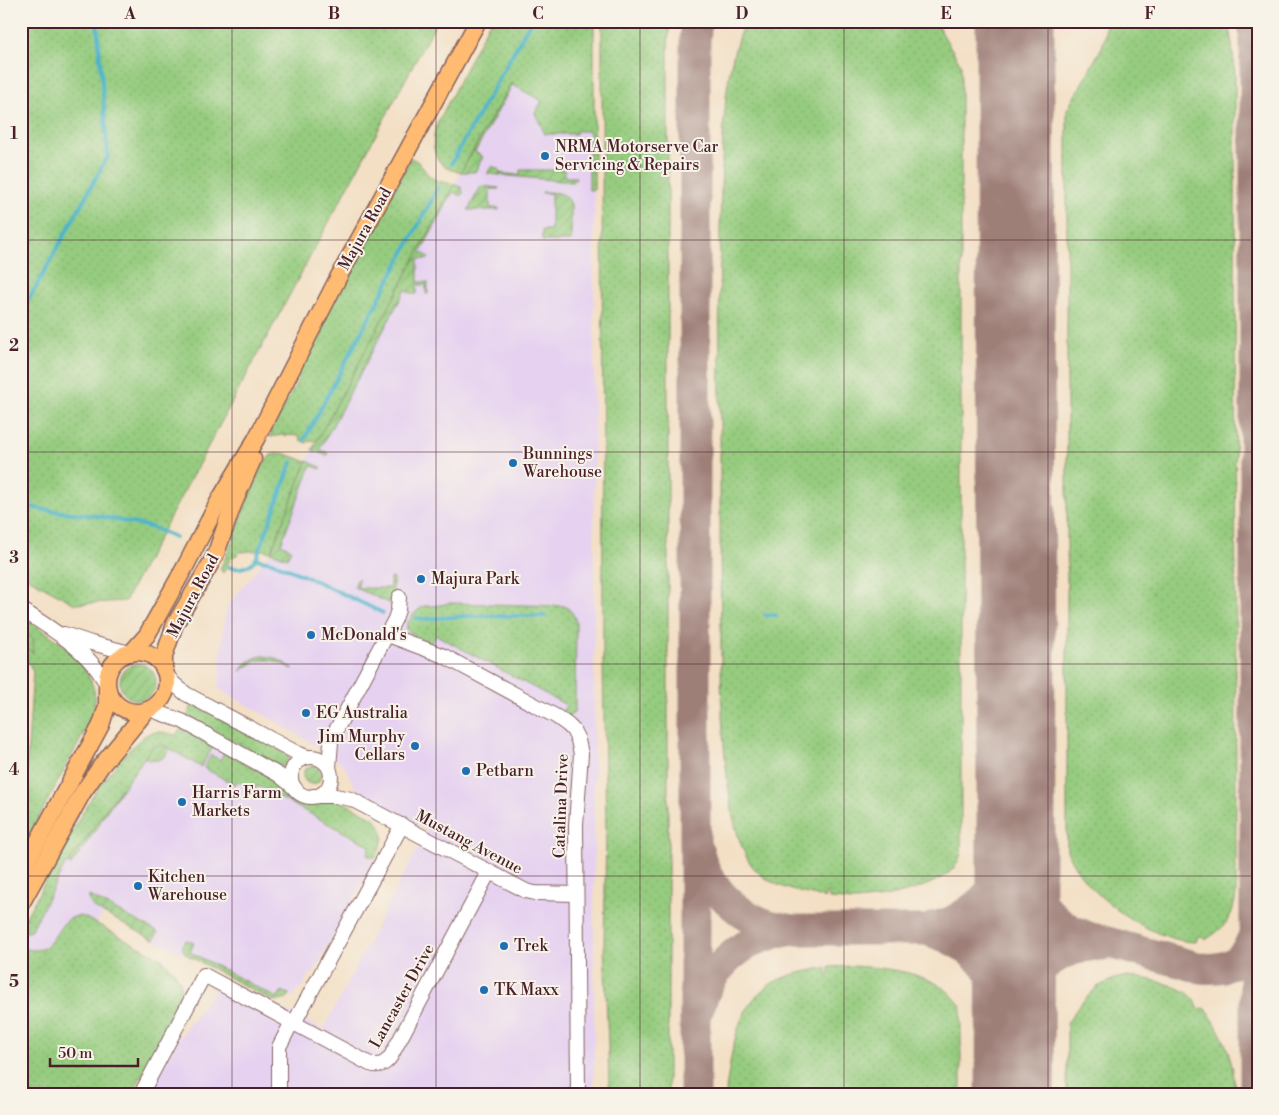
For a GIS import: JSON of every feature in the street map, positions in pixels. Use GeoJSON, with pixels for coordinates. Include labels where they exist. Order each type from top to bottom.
{"type":"FeatureCollection","features":[{"type":"Feature","properties":{"kind":"main road","name":"Majura Road"},"geometry":{"type":"LineString","coordinates":[[130,653],[147,635],[220,498],[256,439],[338,278],[478,21]]}},
{"type":"Feature","properties":{"kind":"main road","name":"Majura Road"},"geometry":{"type":"LineString","coordinates":[[165,671],[164,656],[174,624],[219,547],[252,460],[256,439]]}},
{"type":"Feature","properties":{"kind":"main road"},"geometry":{"type":"LineString","coordinates":[[21,872],[102,725],[107,706],[107,685],[109,670],[114,663],[130,653],[139,652],[150,655],[157,660],[165,671],[166,685],[163,696],[158,703],[148,709],[137,712],[122,708],[114,701],[107,685]]}},
{"type":"Feature","properties":{"kind":"main road"},"geometry":{"type":"LineString","coordinates":[[21,904],[88,784],[148,709]]}},
{"type":"Feature","properties":{"kind":"street"},"geometry":{"type":"LineString","coordinates":[[308,757],[329,741],[334,734],[388,635],[397,615],[399,597]]}},
{"type":"Feature","properties":{"kind":"street"},"geometry":{"type":"LineString","coordinates":[[21,609],[52,629],[90,661],[107,685]]}},
{"type":"Feature","properties":{"kind":"street"},"geometry":{"type":"LineString","coordinates":[[52,629],[91,643],[130,653]]}},
{"type":"Feature","properties":{"kind":"street","name":"Catalina Drive"},"geometry":{"type":"LineString","coordinates":[[388,635],[427,649],[455,662],[557,717],[573,730],[578,740],[581,754],[576,825],[578,1094]]}},
{"type":"Feature","properties":{"kind":"street"},"geometry":{"type":"LineString","coordinates":[[165,671],[174,684],[186,694],[308,757]]}},
{"type":"Feature","properties":{"kind":"street"},"geometry":{"type":"LineString","coordinates":[[148,709],[182,722],[279,776],[304,796],[322,794],[328,788],[331,780],[331,745],[334,734]]}},
{"type":"Feature","properties":{"kind":"street"},"geometry":{"type":"LineString","coordinates":[[295,788],[291,778],[292,769],[299,760],[316,757],[321,759],[330,769]]}},
{"type":"Feature","properties":{"kind":"street","name":"Mustang Avenue"},"geometry":{"type":"LineString","coordinates":[[330,769],[351,798]]}},
{"type":"Feature","properties":{"kind":"street","name":"Mustang Avenue"},"geometry":{"type":"LineString","coordinates":[[313,796],[351,798],[529,892],[576,894]]}},
{"type":"Feature","properties":{"kind":"street"},"geometry":{"type":"LineString","coordinates":[[279,1094],[279,1047],[402,825]]}},
{"type":"Feature","properties":{"kind":"street","name":"Lancaster Drive"},"geometry":{"type":"LineString","coordinates":[[140,1094],[204,975],[373,1065],[378,1066],[387,1062],[489,872]]}},
{"type":"Feature","properties":{"kind":"shaded area","name":"Majura Park"},"geometry":{"type":"Polygon","coordinates":[[[511,83],[542,101],[594,101],[594,1094],[148,1094],[179,1037],[223,979],[323,1030],[427,830],[356,789],[343,764],[294,732],[217,688],[219,684],[223,633],[227,606],[271,552],[312,450],[461,172],[511,83]]]}},
{"type":"Feature","properties":{"kind":"shaded area"},"geometry":{"type":"Polygon","coordinates":[[[181,729],[279,782],[299,800],[311,803],[323,801],[378,821],[380,825],[383,838],[379,851],[312,975],[310,972],[294,997],[290,995],[286,999],[278,1001],[267,998],[103,913],[96,924],[80,916],[66,921],[43,948],[35,950],[21,948],[21,926],[83,812],[101,784],[118,762],[141,738],[149,733],[161,732],[175,735],[181,729]]]}},
{"type":"Feature","properties":{"kind":"green space"},"geometry":{"type":"Polygon","coordinates":[[[21,21],[437,21],[125,601],[75,604],[21,574],[21,21]]]}},
{"type":"Feature","properties":{"kind":"green space"},"geometry":{"type":"Polygon","coordinates":[[[490,21],[594,21],[594,190],[589,190],[589,131],[576,131],[576,134],[545,134],[535,113],[542,101],[511,84],[461,172],[452,170],[439,162],[434,149],[437,124],[490,21]]]}},
{"type":"Feature","properties":{"kind":"green space"},"geometry":{"type":"Polygon","coordinates":[[[602,21],[670,21],[668,46],[668,1094],[609,1094],[604,944],[606,833],[603,659],[602,21]]]}},
{"type":"Feature","properties":{"kind":"green space"},"geometry":{"type":"Polygon","coordinates":[[[745,21],[935,21],[961,65],[961,852],[955,867],[931,883],[898,894],[868,900],[829,899],[829,893],[826,893],[826,898],[804,893],[781,886],[760,874],[752,866],[742,847],[734,821],[729,793],[723,733],[721,682],[720,230],[724,128],[729,73],[738,38],[745,21]]]}},
{"type":"Feature","properties":{"kind":"green space"},"geometry":{"type":"Polygon","coordinates":[[[1106,21],[1228,21],[1235,73],[1236,894],[1233,910],[1223,926],[1205,940],[1202,936],[1198,936],[1196,942],[1178,940],[1159,934],[1121,912],[1087,883],[1075,867],[1067,851],[1067,110],[1102,47],[1106,21]]]}},
{"type":"Feature","properties":{"kind":"green space"},"geometry":{"type":"Polygon","coordinates":[[[511,83],[513,84],[475,152],[483,157],[475,172],[461,172],[511,83]]]}},
{"type":"Feature","properties":{"kind":"green space"},"geometry":{"type":"Polygon","coordinates":[[[411,158],[418,162],[435,179],[455,184],[317,441],[312,440],[306,443],[300,440],[300,436],[282,435],[270,437],[299,378],[295,375],[411,158]]]}},
{"type":"Feature","properties":{"kind":"green space"},"geometry":{"type":"Polygon","coordinates":[[[492,166],[500,170],[499,173],[520,175],[520,170],[565,170],[565,177],[576,177],[576,179],[572,182],[488,174],[492,166]]]}},
{"type":"Feature","properties":{"kind":"green space"},"geometry":{"type":"Polygon","coordinates":[[[455,184],[462,188],[463,193],[461,196],[453,192],[421,252],[429,257],[428,259],[418,259],[418,282],[428,282],[428,294],[426,294],[426,285],[417,285],[417,294],[405,290],[320,449],[328,453],[327,456],[312,450],[455,184]]]}},
{"type":"Feature","properties":{"kind":"green space"},"geometry":{"type":"Polygon","coordinates":[[[481,186],[499,188],[490,189],[490,208],[499,208],[499,210],[468,210],[481,186]]]}},
{"type":"Feature","properties":{"kind":"green space"},"geometry":{"type":"Polygon","coordinates":[[[542,192],[560,193],[569,200],[571,205],[571,241],[542,241],[542,230],[551,230],[551,193],[542,192]]]}},
{"type":"Feature","properties":{"kind":"green space"},"geometry":{"type":"Polygon","coordinates":[[[280,453],[307,462],[271,552],[263,550],[240,552],[231,558],[223,573],[220,569],[228,553],[255,480],[271,455],[280,453]]]}},
{"type":"Feature","properties":{"kind":"green space"},"geometry":{"type":"Polygon","coordinates":[[[307,461],[321,467],[321,469],[311,466],[281,544],[291,549],[287,558],[271,552],[307,461]]]}},
{"type":"Feature","properties":{"kind":"green space"},"geometry":{"type":"Polygon","coordinates":[[[358,578],[358,588],[390,588],[390,578],[393,578],[393,605],[354,587],[358,578]]]}},
{"type":"Feature","properties":{"kind":"green space"},"geometry":{"type":"Polygon","coordinates":[[[449,603],[564,606],[569,609],[576,622],[574,713],[569,716],[562,713],[566,705],[436,635],[431,643],[414,637],[415,635],[408,630],[408,622],[422,607],[449,603]]]}},
{"type":"Feature","properties":{"kind":"green space"},"geometry":{"type":"Polygon","coordinates":[[[21,616],[50,635],[86,663],[82,666],[92,683],[95,702],[84,732],[21,850],[21,810],[29,795],[25,793],[21,801],[25,791],[33,672],[26,660],[29,657],[21,649],[21,616]]]}},
{"type":"Feature","properties":{"kind":"green space"},"geometry":{"type":"Polygon","coordinates":[[[21,631],[34,639],[33,652],[21,646],[21,631]]]}},
{"type":"Feature","properties":{"kind":"green space"},"geometry":{"type":"Polygon","coordinates":[[[263,656],[275,658],[293,669],[279,662],[266,660],[253,663],[240,672],[249,661],[263,656]]]}},
{"type":"Feature","properties":{"kind":"green space"},"geometry":{"type":"Polygon","coordinates":[[[138,664],[145,665],[151,669],[155,675],[155,689],[151,695],[145,699],[138,700],[131,699],[125,695],[121,689],[120,682],[121,675],[125,669],[131,665],[138,664]]]}},
{"type":"Feature","properties":{"kind":"green space"},"geometry":{"type":"Polygon","coordinates":[[[193,704],[288,755],[289,757],[284,767],[187,716],[193,704]]]}},
{"type":"Feature","properties":{"kind":"green space"},"geometry":{"type":"Polygon","coordinates":[[[181,729],[213,747],[201,767],[167,747],[149,751],[68,864],[66,863],[32,929],[29,932],[21,932],[21,926],[83,812],[111,771],[145,735],[158,732],[175,735],[181,729]]]}},
{"type":"Feature","properties":{"kind":"green space"},"geometry":{"type":"Polygon","coordinates":[[[157,745],[164,745],[169,749],[165,756],[156,760],[145,758],[151,748],[157,745]]]}},
{"type":"Feature","properties":{"kind":"green space"},"geometry":{"type":"Polygon","coordinates":[[[224,752],[281,783],[293,796],[301,801],[317,803],[337,799],[374,818],[381,827],[383,838],[380,849],[375,857],[367,854],[370,846],[262,788],[257,786],[255,791],[237,781],[235,785],[204,768],[211,755],[220,760],[224,752]]]}},
{"type":"Feature","properties":{"kind":"green space"},"geometry":{"type":"Polygon","coordinates":[[[312,766],[320,771],[321,775],[316,783],[312,784],[304,779],[303,775],[308,767],[312,766]]]}},
{"type":"Feature","properties":{"kind":"green space"},"geometry":{"type":"Polygon","coordinates":[[[121,788],[101,822],[71,865],[68,864],[121,788]]]}},
{"type":"Feature","properties":{"kind":"green space"},"geometry":{"type":"Polygon","coordinates":[[[89,896],[158,932],[154,940],[94,908],[89,901],[89,896]]]}},
{"type":"Feature","properties":{"kind":"green space"},"geometry":{"type":"Polygon","coordinates":[[[80,916],[162,959],[175,973],[180,982],[182,992],[180,1004],[132,1094],[21,1094],[21,948],[41,949],[50,942],[67,920],[80,916]]]}},
{"type":"Feature","properties":{"kind":"green space"},"geometry":{"type":"Polygon","coordinates":[[[186,940],[194,943],[190,952],[277,998],[282,991],[289,994],[289,996],[280,1001],[269,999],[188,956],[183,948],[186,940]]]}},
{"type":"Feature","properties":{"kind":"green space"},"geometry":{"type":"Polygon","coordinates":[[[851,966],[886,969],[922,977],[948,991],[961,1006],[961,1094],[726,1094],[735,1038],[749,1005],[757,995],[778,980],[790,976],[826,967],[826,973],[829,973],[829,967],[851,966]]]}},
{"type":"Feature","properties":{"kind":"green space"},"geometry":{"type":"Polygon","coordinates":[[[1127,976],[1156,981],[1178,988],[1188,993],[1200,1009],[1205,1008],[1219,1029],[1229,1053],[1235,1094],[1067,1094],[1067,1024],[1078,1006],[1097,987],[1114,979],[1127,976]]]}},
{"type":"Feature","properties":{"kind":"waterway"},"geometry":{"type":"LineString","coordinates":[[21,314],[108,156],[97,21]]}},
{"type":"Feature","properties":{"kind":"waterway"},"geometry":{"type":"LineString","coordinates":[[451,164],[531,21]]}},
{"type":"Feature","properties":{"kind":"waterway"},"geometry":{"type":"LineString","coordinates":[[304,440],[438,188]]}},
{"type":"Feature","properties":{"kind":"waterway"},"geometry":{"type":"LineString","coordinates":[[256,559],[292,462]]}},
{"type":"Feature","properties":{"kind":"waterway"},"geometry":{"type":"LineString","coordinates":[[21,505],[98,516],[151,527],[175,537]]}},
{"type":"Feature","properties":{"kind":"waterway"},"geometry":{"type":"LineString","coordinates":[[229,567],[244,567],[256,559],[272,562],[383,613]]}},
{"type":"Feature","properties":{"kind":"waterway"},"geometry":{"type":"LineString","coordinates":[[765,615],[776,615]]}},
{"type":"Feature","properties":{"kind":"waterway"},"geometry":{"type":"LineString","coordinates":[[416,618],[545,616]]}},
{"type":"Feature","properties":{"kind":"taxiway"},"geometry":{"type":"LineString","coordinates":[[695,1094],[695,40],[697,21]]}},
{"type":"Feature","properties":{"kind":"taxiway"},"geometry":{"type":"LineString","coordinates":[[1010,21],[1015,62]]}},
{"type":"Feature","properties":{"kind":"taxiway"},"geometry":{"type":"LineString","coordinates":[[1253,21],[1255,42],[1255,1094]]}},
{"type":"Feature","properties":{"kind":"taxiway"},"geometry":{"type":"LineString","coordinates":[[936,926],[950,922],[970,910],[988,894],[1000,876],[1009,855],[1014,832],[1017,785],[1016,740]]}},
{"type":"Feature","properties":{"kind":"taxiway"},"geometry":{"type":"LineString","coordinates":[[1016,812],[1016,847],[1018,859],[1027,883],[1050,913],[1070,929],[1088,937],[1201,968],[1221,968],[1236,962],[1247,950],[1255,932]]}},
{"type":"Feature","properties":{"kind":"taxiway"},"geometry":{"type":"LineString","coordinates":[[699,852],[708,876],[723,896],[733,905],[754,919],[776,927],[793,930]]}},
{"type":"Feature","properties":{"kind":"taxiway"},"geometry":{"type":"LineString","coordinates":[[699,1008],[713,977],[734,954],[762,938],[794,930],[1040,930],[1061,932],[1122,946]]}},
{"type":"Feature","properties":{"kind":"taxiway"},"geometry":{"type":"LineString","coordinates":[[934,933],[966,948],[986,966],[1002,987],[1015,1027],[1015,1050]]}},
{"type":"Feature","properties":{"kind":"taxiway"},"geometry":{"type":"LineString","coordinates":[[1015,1027],[1028,986],[1042,968],[1050,961],[1070,951],[1103,945]]}},
{"type":"Feature","properties":{"kind":"runway"},"geometry":{"type":"LineString","coordinates":[[1015,21],[1015,1094]]}},
{"type":"Feature","properties":{"kind":"place","name":"NRMA Motorserve Car Servicing & Repairs"},"geometry":{"type":"Point","coordinates":[545,156]}},
{"type":"Feature","properties":{"kind":"place","name":"Bunnings Warehouse"},"geometry":{"type":"Point","coordinates":[513,463]}},
{"type":"Feature","properties":{"kind":"place","name":"Majura Park"},"geometry":{"type":"Point","coordinates":[421,579]}},
{"type":"Feature","properties":{"kind":"place","name":"McDonald's"},"geometry":{"type":"Point","coordinates":[311,635]}},
{"type":"Feature","properties":{"kind":"place","name":"EG Australia"},"geometry":{"type":"Point","coordinates":[306,713]}},
{"type":"Feature","properties":{"kind":"place","name":"Jim Murphy Cellars"},"geometry":{"type":"Point","coordinates":[415,746]}},
{"type":"Feature","properties":{"kind":"place","name":"Petbarn"},"geometry":{"type":"Point","coordinates":[466,771]}},
{"type":"Feature","properties":{"kind":"place","name":"Harris Farm Markets"},"geometry":{"type":"Point","coordinates":[182,802]}},
{"type":"Feature","properties":{"kind":"place","name":"Kitchen Warehouse"},"geometry":{"type":"Point","coordinates":[138,886]}},
{"type":"Feature","properties":{"kind":"place","name":"Trek"},"geometry":{"type":"Point","coordinates":[504,946]}},
{"type":"Feature","properties":{"kind":"place","name":"TK Maxx"},"geometry":{"type":"Point","coordinates":[484,990]}}]}
